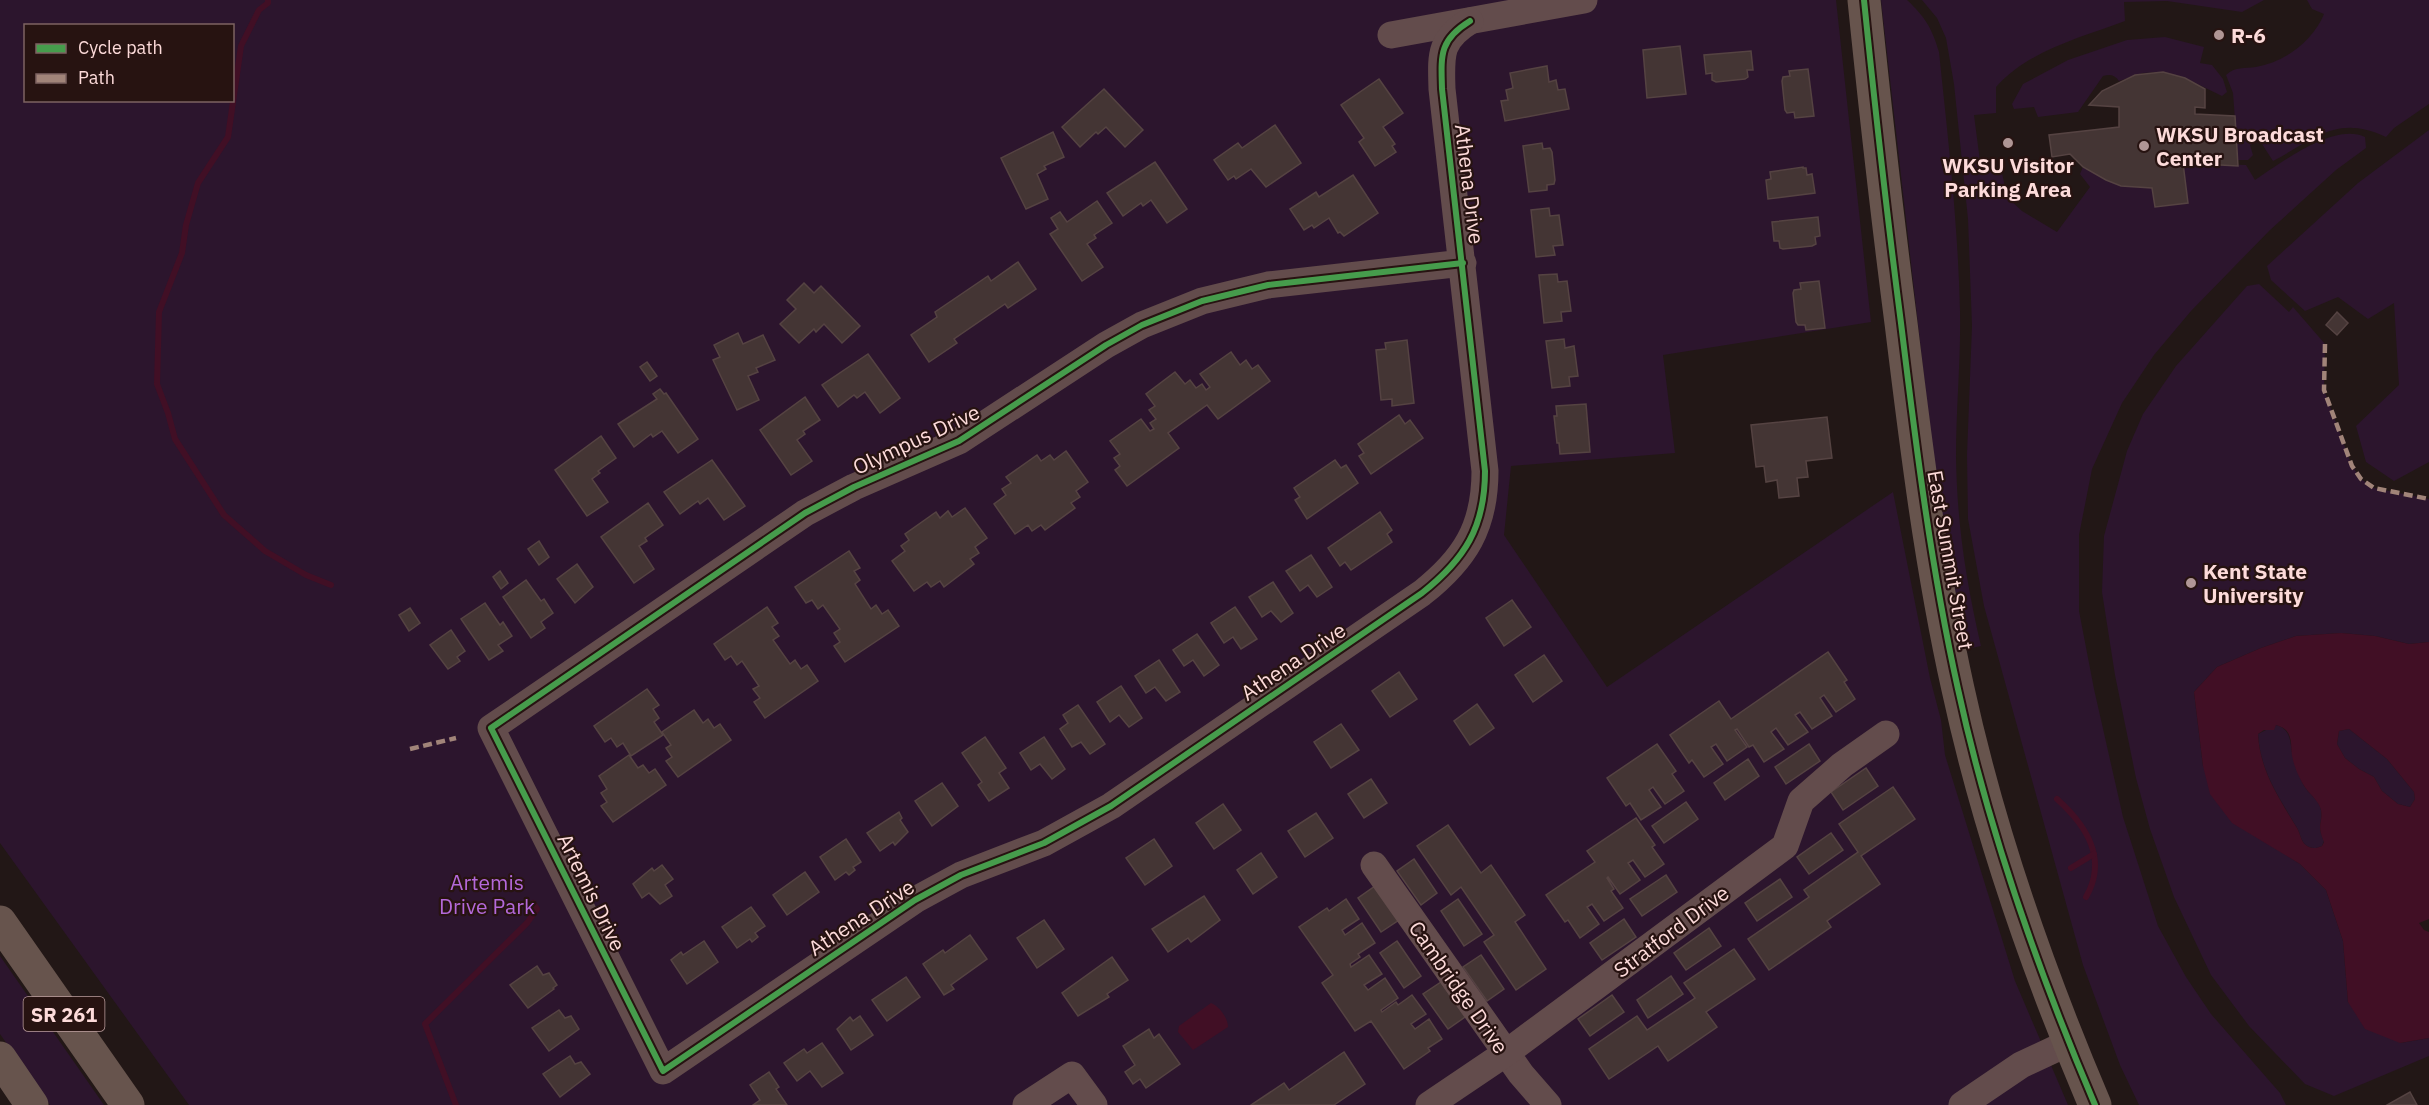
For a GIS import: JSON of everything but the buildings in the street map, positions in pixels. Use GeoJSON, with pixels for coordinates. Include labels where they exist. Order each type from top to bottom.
{"type":"FeatureCollection","features":[{"type":"Feature","properties":{"kind":"main road","name":"East Summit Street"},"geometry":{"type":"LineString","coordinates":[[1863,0],[1912,428],[1928,533],[1958,690],[1975,760],[2007,871],[2068,1043],[2095,1105]]}},
{"type":"Feature","properties":{"kind":"main road","name":"SR 261"},"geometry":{"type":"LineString","coordinates":[[0,922],[128,1105]]}},
{"type":"Feature","properties":{"kind":"main road"},"geometry":{"type":"LineString","coordinates":[[0,1058],[32,1105]]}},
{"type":"Feature","properties":{"kind":"street"},"geometry":{"type":"LineString","coordinates":[[1391,35],[1584,0]]}},
{"type":"Feature","properties":{"kind":"street","name":"Athena Drive"},"geometry":{"type":"LineString","coordinates":[[663,1071],[915,900],[961,875],[1044,843],[1111,806],[1387,617],[1444,576],[1458,560],[1475,531],[1483,504],[1485,486],[1441,68],[1443,51],[1448,39],[1454,31],[1470,21]]}},
{"type":"Feature","properties":{"kind":"street","name":"Olympus Drive"},"geometry":{"type":"LineString","coordinates":[[491,728],[805,513],[854,486],[959,441],[1106,345],[1142,325],[1202,301],[1245,289],[1463,263]]}},
{"type":"Feature","properties":{"kind":"street","name":"Artemis Drive"},"geometry":{"type":"LineString","coordinates":[[491,728],[663,1071]]}},
{"type":"Feature","properties":{"kind":"street","name":"Stratford Drive"},"geometry":{"type":"LineString","coordinates":[[1429,1105],[1506,1053],[1785,846],[1801,801],[1842,765],[1886,734]]}},
{"type":"Feature","properties":{"kind":"street","name":"Cambridge Drive"},"geometry":{"type":"LineString","coordinates":[[1374,865],[1506,1053],[1533,1090],[1548,1105]]}},
{"type":"Feature","properties":{"kind":"street"},"geometry":{"type":"LineString","coordinates":[[1962,1105],[2021,1065],[2068,1043]]}},
{"type":"Feature","properties":{"kind":"street"},"geometry":{"type":"LineString","coordinates":[[1993,1105],[2030,1079],[2068,1043]]}},
{"type":"Feature","properties":{"kind":"street"},"geometry":{"type":"LineString","coordinates":[[1026,1105],[1072,1075],[1094,1105]]}},
{"type":"Feature","properties":{"kind":"green space","name":"Artemis Drive Park"},"geometry":{"type":"Polygon","coordinates":[[[0,0],[1836,0],[1871,322],[1663,355],[1675,453],[1511,466],[1504,535],[1607,687],[1893,492],[1930,678],[1941,720],[1945,755],[2015,981],[2068,1105],[189,1105],[0,843],[0,0]]]}},
{"type":"Feature","properties":{"kind":"green space"},"geometry":{"type":"Polygon","coordinates":[[[1881,0],[1907,0],[1927,23],[1939,52],[1959,278],[1960,329],[1956,457],[1958,506],[1967,575],[1981,646],[1967,649],[1940,517],[1881,0]]]}},
{"type":"Feature","properties":{"kind":"green space"},"geometry":{"type":"Polygon","coordinates":[[[1922,0],[2264,0],[2242,12],[2167,1],[2124,2],[2125,21],[2039,54],[2009,74],[1996,87],[1996,113],[1974,115],[1981,169],[2001,168],[2007,197],[2022,211],[2057,232],[2090,187],[2080,174],[2083,167],[2121,186],[2152,188],[2155,207],[2188,203],[2183,163],[2246,165],[2255,180],[2308,146],[2323,140],[2338,135],[2352,134],[2365,137],[2366,148],[2336,170],[2270,230],[2191,311],[2154,355],[2122,403],[2092,469],[2079,535],[2079,611],[2094,689],[2123,817],[2158,926],[2186,977],[2211,1014],[2280,1093],[2286,1105],[2139,1105],[2120,1065],[2083,965],[1984,606],[1968,519],[1967,455],[1972,326],[1968,219],[1954,84],[1946,38],[1937,18],[1922,0]]]}},
{"type":"Feature","properties":{"kind":"green space"},"geometry":{"type":"Polygon","coordinates":[[[2307,0],[2429,0],[2429,104],[2394,128],[2386,137],[2354,128],[2340,129],[2314,138],[2273,161],[2260,141],[2250,145],[2253,155],[2248,160],[2238,160],[2233,93],[2226,75],[2237,69],[2267,64],[2297,49],[2313,33],[2324,14],[2312,9],[2307,0]]]}},
{"type":"Feature","properties":{"kind":"green space"},"geometry":{"type":"Polygon","coordinates":[[[2165,37],[2204,47],[2200,63],[2212,65],[2223,79],[2227,92],[2222,96],[2185,78],[2163,72],[2143,73],[2119,81],[2114,76],[2108,75],[2103,76],[2078,112],[2038,117],[2034,107],[2014,109],[2012,104],[2023,84],[2068,60],[2127,40],[2165,37]]]}},
{"type":"Feature","properties":{"kind":"green space"},"geometry":{"type":"Polygon","coordinates":[[[2429,130],[2429,462],[2394,481],[2366,462],[2356,426],[2399,385],[2394,303],[2368,319],[2338,297],[2305,311],[2271,280],[2267,266],[2358,183],[2429,130]]]}},
{"type":"Feature","properties":{"kind":"green space"},"geometry":{"type":"Polygon","coordinates":[[[2259,284],[2289,312],[2293,307],[2325,344],[2324,390],[2352,466],[2361,479],[2374,488],[2429,499],[2429,642],[2409,644],[2375,636],[2341,633],[2296,636],[2217,667],[2194,692],[2203,766],[2267,843],[2300,864],[2326,890],[2343,941],[2348,1002],[2400,1043],[2429,1038],[2429,1056],[2334,1096],[2305,1084],[2249,1026],[2211,975],[2174,897],[2150,829],[2136,778],[2115,675],[2102,592],[2104,536],[2127,451],[2143,414],[2176,366],[2247,286],[2259,284]]]}},
{"type":"Feature","properties":{"kind":"green space"},"geometry":{"type":"Polygon","coordinates":[[[2276,725],[2286,731],[2301,780],[2320,807],[2320,827],[2324,841],[2322,846],[2311,848],[2304,843],[2266,772],[2258,734],[2276,725]]]}},
{"type":"Feature","properties":{"kind":"green space"},"geometry":{"type":"Polygon","coordinates":[[[2349,729],[2387,759],[2414,792],[2415,799],[2410,807],[2398,804],[2382,791],[2374,777],[2345,758],[2337,744],[2339,731],[2349,729]]]}},
{"type":"Feature","properties":{"kind":"green space"},"geometry":{"type":"Polygon","coordinates":[[[0,956],[104,1105],[50,1105],[0,1034],[0,956]]]}},
{"type":"Feature","properties":{"kind":"shaded area"},"geometry":{"type":"Polygon","coordinates":[[[2341,633],[2375,636],[2409,644],[2429,642],[2429,919],[2419,923],[2424,930],[2429,932],[2429,1038],[2400,1043],[2365,1029],[2348,1002],[2343,941],[2326,890],[2300,864],[2232,823],[2210,794],[2203,766],[2194,692],[2217,667],[2296,636],[2341,633]],[[2276,725],[2274,730],[2264,730],[2258,734],[2266,772],[2304,843],[2311,848],[2322,846],[2324,842],[2320,831],[2320,807],[2297,772],[2287,731],[2276,725]],[[2349,729],[2339,731],[2337,744],[2345,758],[2374,777],[2382,791],[2398,804],[2410,807],[2415,799],[2414,792],[2387,759],[2349,729]]]}},
{"type":"Feature","properties":{"kind":"shaded area"},"geometry":{"type":"Polygon","coordinates":[[[1211,1003],[1223,1013],[1228,1027],[1193,1050],[1178,1032],[1179,1026],[1211,1003]]]}},
{"type":"Feature","properties":{"kind":"waterway"},"geometry":{"type":"LineString","coordinates":[[234,95],[241,46],[259,10],[268,3],[268,0]]}},
{"type":"Feature","properties":{"kind":"waterway"},"geometry":{"type":"LineString","coordinates":[[233,102],[228,137],[198,183],[186,225],[182,253],[159,312],[157,384],[175,439],[224,515],[265,551],[306,575],[331,585]]}},
{"type":"Feature","properties":{"kind":"waterway"},"geometry":{"type":"LineString","coordinates":[[2057,799],[2077,820],[2091,844],[2095,869],[2086,897]]}},
{"type":"Feature","properties":{"kind":"waterway"},"geometry":{"type":"LineString","coordinates":[[2071,868],[2094,854]]}},
{"type":"Feature","properties":{"kind":"waterway"},"geometry":{"type":"LineString","coordinates":[[456,1105],[425,1024],[527,923],[537,909],[533,903]]}},
{"type":"Feature","properties":{"kind":"marked path"},"geometry":{"type":"LineString","coordinates":[[2325,344],[2324,390],[2352,466],[2361,479],[2374,488],[2429,499]]}},
{"type":"Feature","properties":{"kind":"marked path"},"geometry":{"type":"LineString","coordinates":[[410,749],[456,738]]}},
{"type":"Feature","properties":{"kind":"cycle path"},"geometry":{"type":"LineString","coordinates":[[1864,0],[1912,415],[1948,644],[1970,742],[2000,848],[2054,1004],[2095,1105]]}},
{"type":"Feature","properties":{"kind":"cycle path"},"geometry":{"type":"LineString","coordinates":[[1463,263],[1268,285],[1202,301],[1142,325],[1106,345],[959,441],[854,487],[805,513],[491,728],[663,1071],[915,900],[961,875],[1044,843],[1111,806],[1422,593],[1461,554],[1470,540],[1481,509],[1485,471],[1442,89],[1442,58],[1452,35],[1470,21]]}},
{"type":"Feature","properties":{"kind":"place","name":"R-6"},"geometry":{"type":"Point","coordinates":[2219,35]}},
{"type":"Feature","properties":{"kind":"place","name":"WKSU Visitor Parking Area"},"geometry":{"type":"Point","coordinates":[2008,143]}},
{"type":"Feature","properties":{"kind":"place","name":"WKSU Broadcast Center"},"geometry":{"type":"Point","coordinates":[2144,146]}},
{"type":"Feature","properties":{"kind":"place","name":"Kent State University"},"geometry":{"type":"Point","coordinates":[2191,583]}}]}
